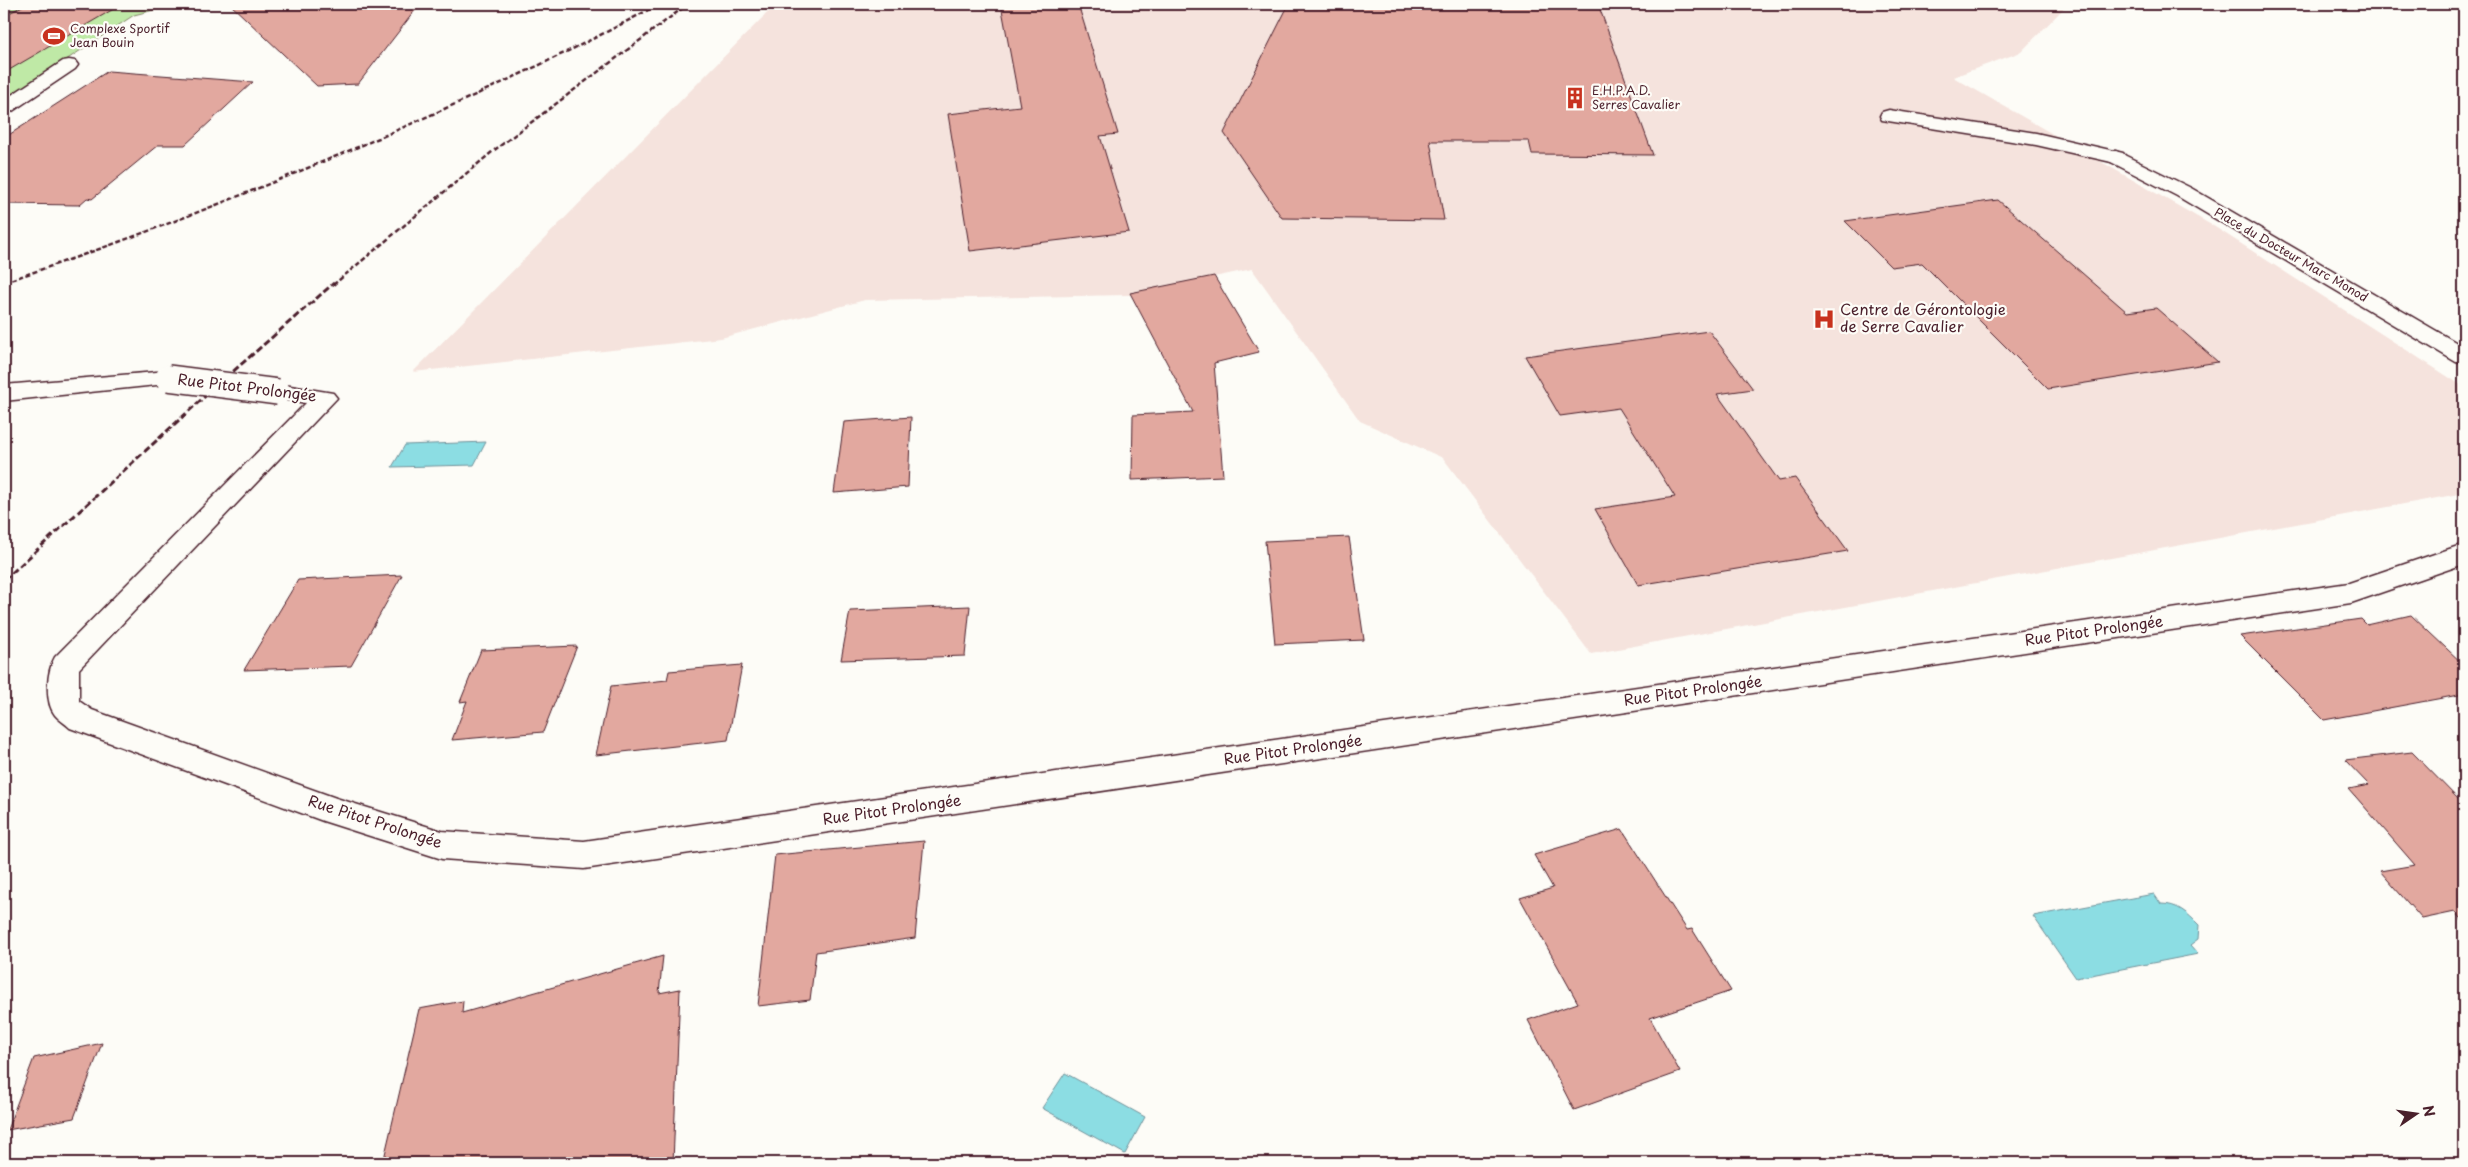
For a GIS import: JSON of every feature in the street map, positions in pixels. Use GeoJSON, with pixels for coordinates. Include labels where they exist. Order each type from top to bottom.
{"type":"FeatureCollection","features":[{"type":"Feature","properties":{"kind":"street"},"geometry":{"type":"LineString","coordinates":[[4,108],[69,65]]}},
{"type":"Feature","properties":{"kind":"street","name":"Place du Docteur Marc Monod"},"geometry":{"type":"LineString","coordinates":[[1889,116],[2036,139],[2116,157],[2184,192],[2464,357]]}},
{"type":"Feature","properties":{"kind":"street","name":"Rue Pitot Prolongée"},"geometry":{"type":"LineString","coordinates":[[4,393],[168,378],[325,398],[65,665],[63,686],[65,706],[82,719],[334,811],[442,845],[584,855],[2351,593],[2461,558]]}},
{"type":"Feature","properties":{"kind":"shaded area","name":"Centre de Gérontologie de Serre Cavalier"},"geometry":{"type":"Polygon","coordinates":[[[776,4],[2065,4],[2063,9],[2021,52],[1953,77],[2215,227],[2464,387],[2464,493],[1591,654],[1443,458],[1360,421],[1252,269],[1129,295],[865,300],[721,338],[413,372],[776,4]]]}},
{"type":"Feature","properties":{"kind":"green space","name":"Complexe Sportif Jean Bouin"},"geometry":{"type":"Polygon","coordinates":[[[4,4],[177,4],[134,15],[4,101],[4,4]]]}},
{"type":"Feature","properties":{"kind":"water"},"geometry":{"type":"Polygon","coordinates":[[[486,442],[474,465],[392,467],[405,445],[486,442]]]}},
{"type":"Feature","properties":{"kind":"water"},"geometry":{"type":"Polygon","coordinates":[[[2154,894],[2161,904],[2177,907],[2199,925],[2198,939],[2190,945],[2198,954],[2076,978],[2033,916],[2154,894]]]}},
{"type":"Feature","properties":{"kind":"water"},"geometry":{"type":"Polygon","coordinates":[[[1065,1073],[1145,1117],[1125,1154],[1042,1108],[1065,1073]]]}},
{"type":"Feature","properties":{"kind":"building"},"geometry":{"type":"Polygon","coordinates":[[[26,4],[122,4],[4,73],[4,16],[26,4]]]}},
{"type":"Feature","properties":{"kind":"building"},"geometry":{"type":"Polygon","coordinates":[[[230,4],[420,4],[358,84],[317,86],[230,4]]]}},
{"type":"Feature","properties":{"kind":"building"},"geometry":{"type":"Polygon","coordinates":[[[1001,4],[1078,4],[1118,134],[1100,136],[1129,232],[970,251],[948,114],[1020,106],[1001,4]]]}},
{"type":"Feature","properties":{"kind":"building"},"geometry":{"type":"Polygon","coordinates":[[[1289,4],[1598,4],[1653,155],[1532,154],[1529,141],[1430,141],[1444,220],[1282,218],[1224,133],[1289,4]]]}},
{"type":"Feature","properties":{"kind":"building"},"geometry":{"type":"Polygon","coordinates":[[[108,71],[253,82],[185,145],[158,145],[92,199],[87,198],[79,205],[4,204],[4,138],[108,71]]]}},
{"type":"Feature","properties":{"kind":"building"},"geometry":{"type":"Polygon","coordinates":[[[1998,200],[2127,312],[2156,308],[2218,362],[2048,389],[1922,263],[1891,267],[1845,221],[1998,200]]]}},
{"type":"Feature","properties":{"kind":"building"},"geometry":{"type":"Polygon","coordinates":[[[1214,276],[1259,352],[1214,363],[1223,476],[1132,480],[1133,415],[1193,412],[1130,293],[1214,276]]]}},
{"type":"Feature","properties":{"kind":"building"},"geometry":{"type":"Polygon","coordinates":[[[1709,331],[1753,389],[1717,394],[1779,481],[1795,478],[1848,551],[1638,585],[1595,509],[1675,497],[1619,408],[1560,416],[1525,356],[1709,331]]]}},
{"type":"Feature","properties":{"kind":"building"},"geometry":{"type":"Polygon","coordinates":[[[911,417],[908,487],[834,493],[844,422],[911,417]]]}},
{"type":"Feature","properties":{"kind":"building"},"geometry":{"type":"Polygon","coordinates":[[[1349,537],[1364,640],[1275,644],[1265,541],[1349,537]]]}},
{"type":"Feature","properties":{"kind":"building"},"geometry":{"type":"Polygon","coordinates":[[[402,575],[351,666],[244,670],[298,580],[402,575]]]}},
{"type":"Feature","properties":{"kind":"building"},"geometry":{"type":"Polygon","coordinates":[[[970,606],[965,656],[841,660],[850,611],[970,606]]]}},
{"type":"Feature","properties":{"kind":"building"},"geometry":{"type":"Polygon","coordinates":[[[2411,615],[2464,665],[2464,694],[2324,720],[2240,636],[2361,619],[2367,625],[2411,615]]]}},
{"type":"Feature","properties":{"kind":"building"},"geometry":{"type":"Polygon","coordinates":[[[577,646],[543,732],[452,740],[467,701],[460,702],[481,650],[577,646]]]}},
{"type":"Feature","properties":{"kind":"building"},"geometry":{"type":"Polygon","coordinates":[[[742,665],[728,740],[596,755],[611,686],[667,680],[669,671],[742,665]]]}},
{"type":"Feature","properties":{"kind":"building"},"geometry":{"type":"Polygon","coordinates":[[[2412,752],[2464,805],[2464,923],[2455,912],[2422,919],[2380,871],[2415,865],[2349,789],[2369,785],[2345,760],[2412,752]]]}},
{"type":"Feature","properties":{"kind":"building"},"geometry":{"type":"Polygon","coordinates":[[[1622,829],[1687,930],[1692,929],[1731,991],[1650,1018],[1680,1072],[1574,1110],[1528,1020],[1578,1003],[1520,898],[1553,888],[1534,855],[1622,829]]]}},
{"type":"Feature","properties":{"kind":"building"},"geometry":{"type":"Polygon","coordinates":[[[924,841],[915,938],[816,952],[810,1000],[758,1006],[775,855],[924,841]]]}},
{"type":"Feature","properties":{"kind":"building"},"geometry":{"type":"Polygon","coordinates":[[[663,956],[659,993],[680,989],[673,1163],[383,1163],[419,1009],[463,1001],[462,1013],[663,956]]]}},
{"type":"Feature","properties":{"kind":"building"},"geometry":{"type":"Polygon","coordinates":[[[102,1043],[74,1118],[7,1130],[34,1058],[102,1043]]]}},
{"type":"Feature","properties":{"kind":"railway"},"geometry":{"type":"LineString","coordinates":[[4,282],[196,213],[386,135],[558,56],[659,4]]}},
{"type":"Feature","properties":{"kind":"railway"},"geometry":{"type":"LineString","coordinates":[[333,285],[492,152],[688,4]]}},
{"type":"Feature","properties":{"kind":"railway"},"geometry":{"type":"LineString","coordinates":[[4,580],[213,389],[334,283]]}},
{"type":"Feature","properties":{"kind":"place","name":"Complexe Sportif Jean Bouin"},"geometry":{"type":"Point","coordinates":[54,36]}},
{"type":"Feature","properties":{"kind":"place","name":"E.H.P.A.D. Serres Cavalier"},"geometry":{"type":"Point","coordinates":[1575,98]}},
{"type":"Feature","properties":{"kind":"place","name":"Centre de Gérontologie de Serre Cavalier"},"geometry":{"type":"Point","coordinates":[1824,319]}}]}
